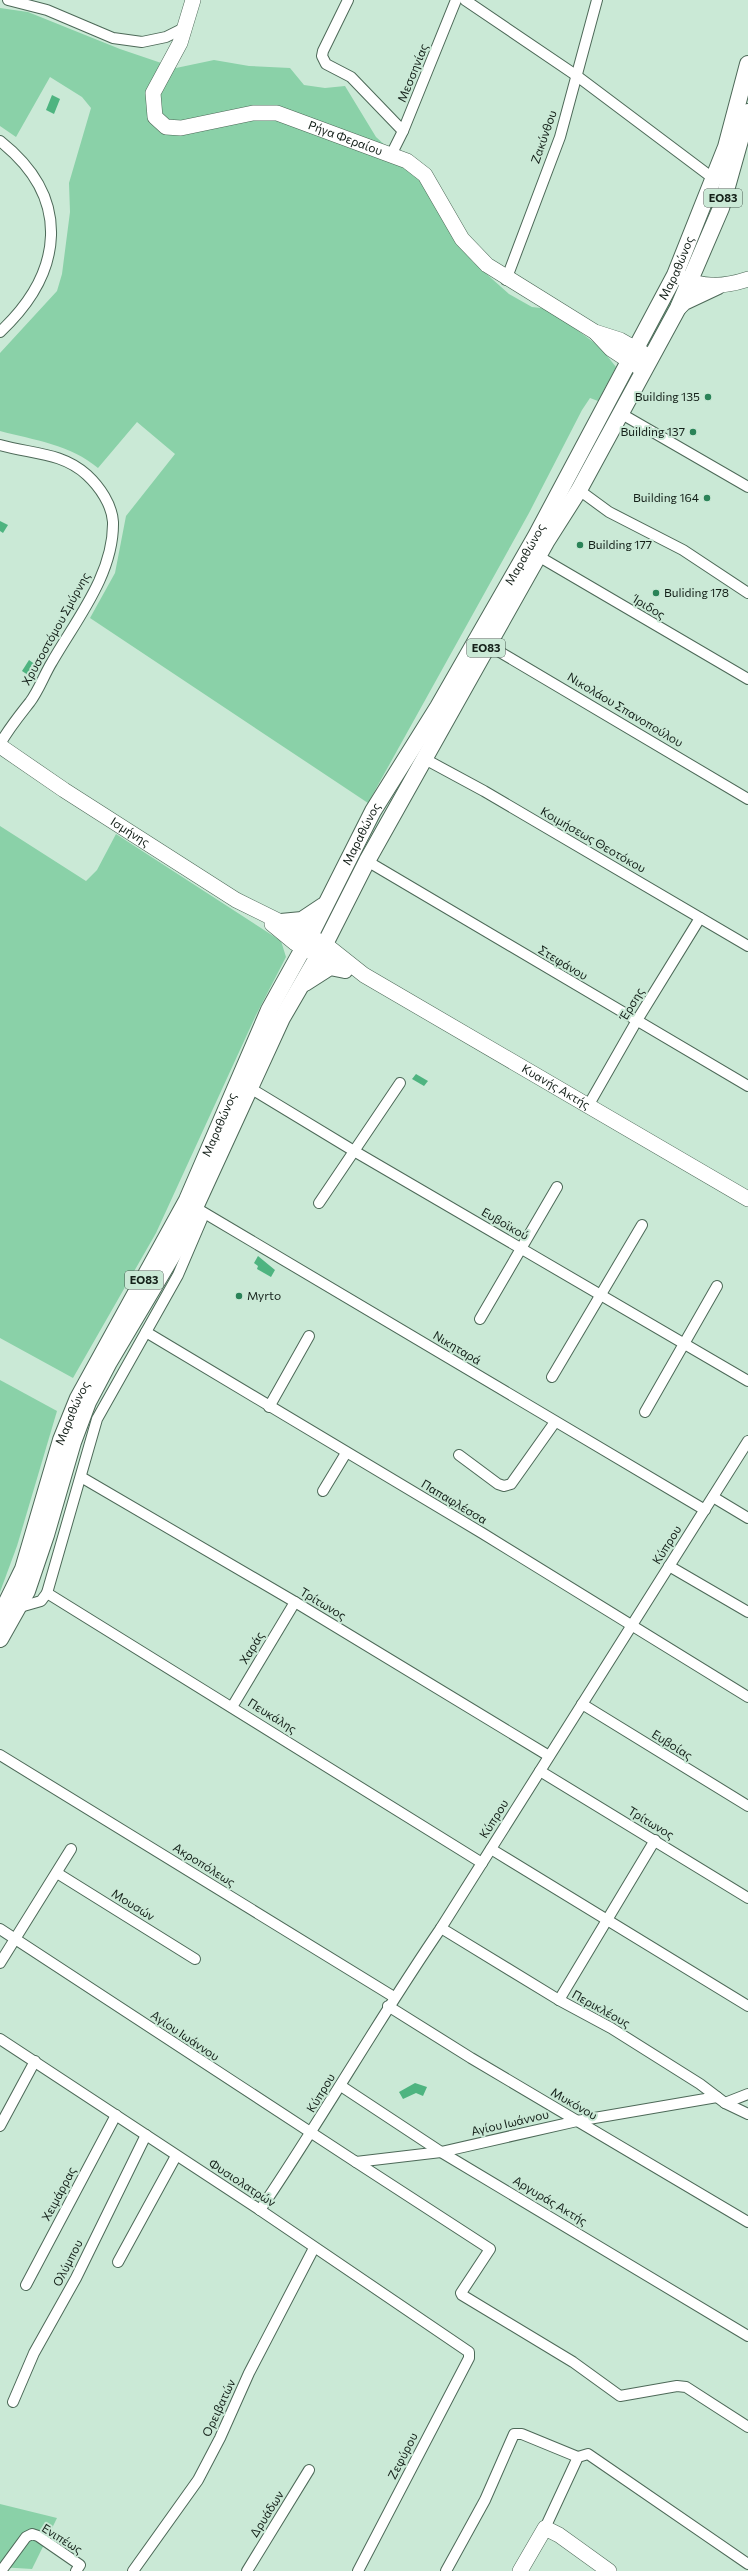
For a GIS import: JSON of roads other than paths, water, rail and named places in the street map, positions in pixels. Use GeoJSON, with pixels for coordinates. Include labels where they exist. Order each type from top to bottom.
{"type":"FeatureCollection","features":[{"type":"Feature","properties":{"kind":"main road","name":"Μαραθώνος"},"geometry":{"type":"LineString","coordinates":[[0,1616],[23,1569],[60,1440],[78,1398],[183,1206],[268,1010],[307,942],[373,811],[438,707],[536,536],[675,275],[726,147],[748,64]]}},
{"type":"Feature","properties":{"kind":"main road","name":"Μαραθώνος"},"geometry":{"type":"LineString","coordinates":[[0,1639],[20,1607],[46,1535],[73,1442],[88,1402],[108,1364],[175,1251],[250,1088],[298,990],[321,950],[367,861],[423,758],[538,556],[579,490],[678,308],[721,208],[748,112]]}},
{"type":"Feature","properties":{"kind":"main road"},"geometry":{"type":"LineString","coordinates":[[678,308],[684,302],[718,286]]}},
{"type":"Feature","properties":{"kind":"main road"},"geometry":{"type":"LineString","coordinates":[[281,922],[302,920],[326,904]]}},
{"type":"Feature","properties":{"kind":"main road"},"geometry":{"type":"LineString","coordinates":[[298,990],[324,969],[330,967],[346,970]]}},
{"type":"Feature","properties":{"kind":"street"},"geometry":{"type":"LineString","coordinates":[[8,0],[48,10],[113,38],[142,42],[166,37],[184,28]]}},
{"type":"Feature","properties":{"kind":"street","name":"Ρήγα Φεραίου"},"geometry":{"type":"LineString","coordinates":[[193,0],[169,67],[153,93],[156,117],[166,126],[181,128],[253,113],[277,113],[417,166],[424,174],[455,230],[470,250],[506,280],[595,332],[611,349],[632,355],[647,364]]}},
{"type":"Feature","properties":{"kind":"street"},"geometry":{"type":"LineString","coordinates":[[348,0],[323,50],[322,56],[326,64],[351,77],[403,131]]}},
{"type":"Feature","properties":{"kind":"street","name":"Μεσσηνίας"},"geometry":{"type":"LineString","coordinates":[[391,155],[403,131],[456,0]]}},
{"type":"Feature","properties":{"kind":"street"},"geometry":{"type":"LineString","coordinates":[[465,0],[577,76],[714,179]]}},
{"type":"Feature","properties":{"kind":"street","name":"Ζακύνθου"},"geometry":{"type":"LineString","coordinates":[[506,280],[560,137],[597,0]]}},
{"type":"Feature","properties":{"kind":"street"},"geometry":{"type":"LineString","coordinates":[[0,142],[26,165],[40,186],[50,218],[52,233],[50,255],[36,287],[10,322],[0,332]]}},
{"type":"Feature","properties":{"kind":"street"},"geometry":{"type":"LineString","coordinates":[[675,275],[690,282],[718,286],[748,279]]}},
{"type":"Feature","properties":{"kind":"street"},"geometry":{"type":"LineString","coordinates":[[620,414],[748,487]]}},
{"type":"Feature","properties":{"kind":"street","name":"Χρυσοστόμου Σμύρνης"},"geometry":{"type":"LineString","coordinates":[[0,445],[20,451],[54,455],[87,475],[109,504],[113,522],[109,553],[97,585],[31,701],[11,724],[0,745]]}},
{"type":"Feature","properties":{"kind":"street"},"geometry":{"type":"LineString","coordinates":[[579,490],[609,512],[683,550],[748,593]]}},
{"type":"Feature","properties":{"kind":"street","name":"Ίριδος"},"geometry":{"type":"LineString","coordinates":[[538,556],[748,679]]}},
{"type":"Feature","properties":{"kind":"street","name":"Νικολάου Σπανοπούλου"},"geometry":{"type":"LineString","coordinates":[[488,645],[748,799]]}},
{"type":"Feature","properties":{"kind":"street","name":"Ισμήνης"},"geometry":{"type":"LineString","coordinates":[[0,745],[64,790],[263,915]]}},
{"type":"Feature","properties":{"kind":"street","name":"Κοιμήσεως Θεοτόκου"},"geometry":{"type":"LineString","coordinates":[[423,758],[748,946]]}},
{"type":"Feature","properties":{"kind":"street","name":"Στεφάνου"},"geometry":{"type":"LineString","coordinates":[[367,861],[636,1022],[748,1086]]}},
{"type":"Feature","properties":{"kind":"street"},"geometry":{"type":"LineString","coordinates":[[263,915],[281,922],[307,942]]}},
{"type":"Feature","properties":{"kind":"street"},"geometry":{"type":"LineString","coordinates":[[263,915],[321,950]]}},
{"type":"Feature","properties":{"kind":"street","name":"Έρσης"},"geometry":{"type":"LineString","coordinates":[[588,1106],[636,1022],[700,918]]}},
{"type":"Feature","properties":{"kind":"street","name":"Κυανής Ακτής"},"geometry":{"type":"LineString","coordinates":[[321,950],[346,970],[364,975]]}},
{"type":"Feature","properties":{"kind":"street","name":"Κυανής Ακτής"},"geometry":{"type":"LineString","coordinates":[[321,950],[748,1199]]}},
{"type":"Feature","properties":{"kind":"street"},"geometry":{"type":"LineString","coordinates":[[319,1203],[400,1083]]}},
{"type":"Feature","properties":{"kind":"street","name":"Ευβοϊκού"},"geometry":{"type":"LineString","coordinates":[[250,1088],[354,1152],[748,1381]]}},
{"type":"Feature","properties":{"kind":"street"},"geometry":{"type":"LineString","coordinates":[[480,1319],[520,1248],[557,1187]]}},
{"type":"Feature","properties":{"kind":"street"},"geometry":{"type":"LineString","coordinates":[[20,1607],[41,1601],[47,1593],[97,1419],[146,1332],[195,1240],[202,1219],[196,1208]]}},
{"type":"Feature","properties":{"kind":"street","name":"Νικηταρά"},"geometry":{"type":"LineString","coordinates":[[196,1208],[705,1510]]}},
{"type":"Feature","properties":{"kind":"street"},"geometry":{"type":"LineString","coordinates":[[552,1377],[642,1225]]}},
{"type":"Feature","properties":{"kind":"street"},"geometry":{"type":"LineString","coordinates":[[645,1412],[717,1286]]}},
{"type":"Feature","properties":{"kind":"street","name":"Παπαφλέσσα"},"geometry":{"type":"LineString","coordinates":[[146,1332],[632,1625],[748,1697]]}},
{"type":"Feature","properties":{"kind":"street"},"geometry":{"type":"LineString","coordinates":[[269,1407],[309,1336]]}},
{"type":"Feature","properties":{"kind":"street"},"geometry":{"type":"LineString","coordinates":[[459,1455],[498,1484],[504,1486],[511,1484],[555,1422]]}},
{"type":"Feature","properties":{"kind":"street","name":"Κύπρου"},"geometry":{"type":"LineString","coordinates":[[260,2210],[312,2134],[391,2002],[441,1928],[748,1441]]}},
{"type":"Feature","properties":{"kind":"street"},"geometry":{"type":"LineString","coordinates":[[323,1491],[346,1453]]}},
{"type":"Feature","properties":{"kind":"street","name":"Τρίτωνος"},"geometry":{"type":"LineString","coordinates":[[81,1477],[295,1602],[550,1756]]}},
{"type":"Feature","properties":{"kind":"street"},"geometry":{"type":"LineString","coordinates":[[713,1497],[748,1518]]}},
{"type":"Feature","properties":{"kind":"street"},"geometry":{"type":"LineString","coordinates":[[669,1566],[748,1612]]}},
{"type":"Feature","properties":{"kind":"street","name":"Πευκάλης"},"geometry":{"type":"LineString","coordinates":[[47,1593],[482,1863]]}},
{"type":"Feature","properties":{"kind":"street","name":"Χαράς"},"geometry":{"type":"LineString","coordinates":[[232,1707],[295,1602]]}},
{"type":"Feature","properties":{"kind":"street","name":"Ευβοίας"},"geometry":{"type":"LineString","coordinates":[[582,1704],[748,1806]]}},
{"type":"Feature","properties":{"kind":"street","name":"Ακροπόλεως"},"geometry":{"type":"LineString","coordinates":[[0,1755],[391,2002]]}},
{"type":"Feature","properties":{"kind":"street","name":"Τρίτωνος"},"geometry":{"type":"LineString","coordinates":[[540,1771],[748,1898]]}},
{"type":"Feature","properties":{"kind":"street"},"geometry":{"type":"LineString","coordinates":[[559,2000],[655,1840]]}},
{"type":"Feature","properties":{"kind":"street"},"geometry":{"type":"LineString","coordinates":[[491,1849],[748,2006]]}},
{"type":"Feature","properties":{"kind":"street"},"geometry":{"type":"LineString","coordinates":[[0,1963],[71,1850]]}},
{"type":"Feature","properties":{"kind":"street","name":"Μουσών"},"geometry":{"type":"LineString","coordinates":[[57,1873],[195,1959]]}},
{"type":"Feature","properties":{"kind":"street","name":"Περικλέους"},"geometry":{"type":"LineString","coordinates":[[441,1928],[559,2000],[610,2028],[700,2084],[721,2100],[748,2114]]}},
{"type":"Feature","properties":{"kind":"street","name":"Αγίου Ιωάννου"},"geometry":{"type":"LineString","coordinates":[[0,1929],[490,2249],[461,2293],[462,2295],[574,2362],[620,2396],[677,2386],[686,2387],[748,2426]]}},
{"type":"Feature","properties":{"kind":"street","name":"Μυκόνου"},"geometry":{"type":"LineString","coordinates":[[391,2002],[577,2121],[748,2222]]}},
{"type":"Feature","properties":{"kind":"street","name":"Φυσιολατρών"},"geometry":{"type":"LineString","coordinates":[[0,2039],[260,2210],[469,2352]]}},
{"type":"Feature","properties":{"kind":"street"},"geometry":{"type":"LineString","coordinates":[[0,2126],[35,2061]]}},
{"type":"Feature","properties":{"kind":"street","name":"Αργυράς Ακτής"},"geometry":{"type":"LineString","coordinates":[[340,2086],[441,2152],[748,2336]]}},
{"type":"Feature","properties":{"kind":"street","name":"Αγίου Ιωάννου"},"geometry":{"type":"LineString","coordinates":[[356,2162],[441,2152],[577,2121],[721,2100],[748,2094]]}},
{"type":"Feature","properties":{"kind":"street","name":"Χειμάρρας"},"geometry":{"type":"LineString","coordinates":[[26,2285],[116,2115]]}},
{"type":"Feature","properties":{"kind":"street","name":"Ολύμπου"},"geometry":{"type":"LineString","coordinates":[[13,2402],[34,2353],[76,2278],[146,2135]]}},
{"type":"Feature","properties":{"kind":"street"},"geometry":{"type":"LineString","coordinates":[[118,2262],[176,2156]]}},
{"type":"Feature","properties":{"kind":"street","name":"Ορειβατών"},"geometry":{"type":"LineString","coordinates":[[133,2571],[198,2480],[220,2438],[249,2373],[314,2248]]}},
{"type":"Feature","properties":{"kind":"street","name":"Ζεφύρου"},"geometry":{"type":"LineString","coordinates":[[358,2571],[384,2525],[412,2466],[469,2358],[469,2352]]}},
{"type":"Feature","properties":{"kind":"street"},"geometry":{"type":"LineString","coordinates":[[446,2571],[485,2500],[514,2434],[522,2434],[578,2457],[588,2454],[748,2564]]}},
{"type":"Feature","properties":{"kind":"street"},"geometry":{"type":"LineString","coordinates":[[520,2571],[545,2528],[578,2457]]}},
{"type":"Feature","properties":{"kind":"street","name":"Δρυάδων"},"geometry":{"type":"LineString","coordinates":[[247,2571],[309,2470]]}},
{"type":"Feature","properties":{"kind":"street"},"geometry":{"type":"LineString","coordinates":[[545,2528],[559,2535],[609,2571]]}},
{"type":"Feature","properties":{"kind":"street","name":"Ενιπέως"},"geometry":{"type":"LineString","coordinates":[[0,2571],[26,2537],[32,2534],[38,2536],[78,2568]]}},
{"type":"Feature","properties":{"kind":"place","name":"Building 135"},"geometry":{"type":"Point","coordinates":[708,397]}},
{"type":"Feature","properties":{"kind":"place","name":"Building 137"},"geometry":{"type":"Point","coordinates":[693,432]}},
{"type":"Feature","properties":{"kind":"place","name":"Building 164"},"geometry":{"type":"Point","coordinates":[707,498]}},
{"type":"Feature","properties":{"kind":"place","name":"Building 177"},"geometry":{"type":"Point","coordinates":[580,545]}},
{"type":"Feature","properties":{"kind":"place","name":"Buliding 178"},"geometry":{"type":"Point","coordinates":[656,593]}},
{"type":"Feature","properties":{"kind":"place","name":"Myrto"},"geometry":{"type":"Point","coordinates":[239,1296]}}]}
